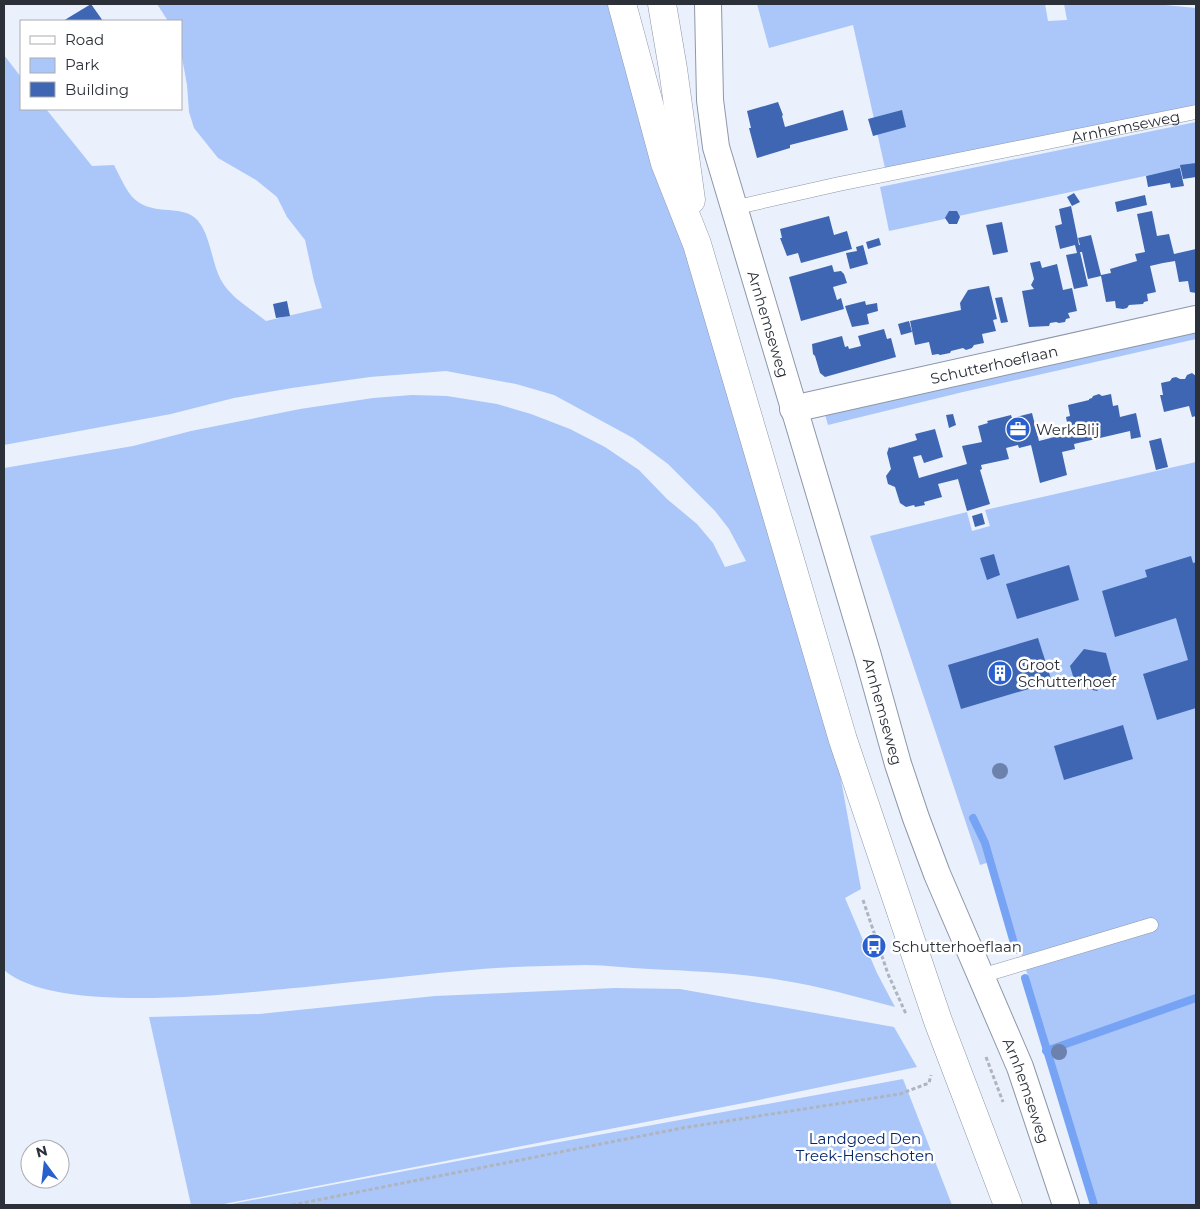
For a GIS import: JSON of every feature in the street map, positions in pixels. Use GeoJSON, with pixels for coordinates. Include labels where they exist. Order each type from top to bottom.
{"type":"FeatureCollection","features":[{"type":"Feature","properties":{"kind":"main road"},"geometry":{"type":"LineString","coordinates":[[622,4],[665,163],[697,244],[843,740],[938,1022],[1008,1205]]}},
{"type":"Feature","properties":{"kind":"main road"},"geometry":{"type":"LineString","coordinates":[[662,4],[673,69],[697,244]]}},
{"type":"Feature","properties":{"kind":"street","name":"Arnhemseweg"},"geometry":{"type":"LineString","coordinates":[[708,4],[710,100],[716,147],[868,656],[898,764],[937,874],[1020,1068],[1066,1205]]}},
{"type":"Feature","properties":{"kind":"street","name":"Schutterhoeflaan"},"geometry":{"type":"LineString","coordinates":[[793,409],[1196,319]]}},
{"type":"Feature","properties":{"kind":"lane","name":"Arnhemseweg"},"geometry":{"type":"LineString","coordinates":[[733,208],[839,184],[1196,112]]}},
{"type":"Feature","properties":{"kind":"lane"},"geometry":{"type":"LineString","coordinates":[[981,976],[1151,924]]}},
{"type":"Feature","properties":{"kind":"path"},"geometry":{"type":"LineString","coordinates":[[863,900],[888,974],[910,1022]]}},
{"type":"Feature","properties":{"kind":"path"},"geometry":{"type":"LineString","coordinates":[[982,1048],[1006,1111]]}},
{"type":"Feature","properties":{"kind":"path"},"geometry":{"type":"LineString","coordinates":[[292,1205],[682,1128],[900,1094],[929,1083],[931,1076],[927,1066]]}},
{"type":"Feature","properties":{"kind":"green space"},"geometry":{"type":"Polygon","coordinates":[[[157,4],[614,4],[839,769],[861,889],[845,898],[877,973],[895,1007],[795,982],[715,973],[594,965],[495,968],[237,993],[149,998],[105,997],[64,993],[29,984],[4,970],[4,468],[133,446],[191,431],[300,409],[373,398],[412,395],[447,396],[497,404],[531,414],[570,429],[605,447],[639,470],[667,499],[697,524],[713,543],[725,567],[746,561],[729,529],[715,511],[668,464],[633,438],[554,395],[516,384],[446,371],[370,377],[292,388],[234,398],[171,414],[4,445],[4,55],[20,76],[20,110],[47,110],[92,166],[114,165],[128,191],[139,203],[156,209],[185,212],[194,217],[204,229],[221,280],[241,302],[266,321],[322,308],[305,240],[287,217],[277,197],[256,180],[218,158],[194,128],[189,112],[182,58],[182,20],[167,20],[157,4]]]}},
{"type":"Feature","properties":{"kind":"green space"},"geometry":{"type":"Polygon","coordinates":[[[757,4],[1045,4],[1048,21],[1067,20],[1064,4],[1155,4],[1196,8],[1196,106],[885,168],[853,25],[769,48],[757,4]]]}},
{"type":"Feature","properties":{"kind":"green space"},"geometry":{"type":"Polygon","coordinates":[[[1196,122],[1196,165],[889,231],[880,187],[1196,122]]]}},
{"type":"Feature","properties":{"kind":"green space"},"geometry":{"type":"Polygon","coordinates":[[[1196,307],[1196,339],[828,425],[818,390],[1196,307]]]}},
{"type":"Feature","properties":{"kind":"green space"},"geometry":{"type":"Polygon","coordinates":[[[1196,462],[1196,1205],[1092,1205],[1052,1075],[1057,1072],[993,861],[980,865],[870,536],[967,512],[972,531],[990,526],[985,510],[1196,462]]]}},
{"type":"Feature","properties":{"kind":"green space"},"geometry":{"type":"Polygon","coordinates":[[[615,988],[680,989],[894,1027],[917,1067],[754,1101],[219,1205],[191,1205],[149,1017],[259,1014],[435,996],[615,988]]]}},
{"type":"Feature","properties":{"kind":"green space","name":"Landgoed Den Treek-Henschoten"},"geometry":{"type":"Polygon","coordinates":[[[903,1079],[952,1205],[226,1205],[484,1156],[903,1079]]]}},
{"type":"Feature","properties":{"kind":"building"},"geometry":{"type":"Polygon","coordinates":[[[91,4],[102,20],[65,20],[91,4]]]}},
{"type":"Feature","properties":{"kind":"building"},"geometry":{"type":"Polygon","coordinates":[[[778,102],[785,127],[843,110],[848,130],[790,145],[790,148],[757,158],[749,128],[751,128],[747,111],[778,102]]]}},
{"type":"Feature","properties":{"kind":"building"},"geometry":{"type":"Polygon","coordinates":[[[902,110],[906,127],[873,136],[868,119],[902,110]]]}},
{"type":"Feature","properties":{"kind":"building"},"geometry":{"type":"Polygon","coordinates":[[[1196,163],[1196,177],[1183,179],[1180,165],[1196,163]]]}},
{"type":"Feature","properties":{"kind":"building"},"geometry":{"type":"Polygon","coordinates":[[[1180,168],[1184,186],[1171,188],[1170,183],[1148,187],[1146,176],[1180,168]]]}},
{"type":"Feature","properties":{"kind":"building"},"geometry":{"type":"Polygon","coordinates":[[[1074,193],[1080,202],[1072,206],[1067,197],[1074,193]]]}},
{"type":"Feature","properties":{"kind":"building"},"geometry":{"type":"Polygon","coordinates":[[[1145,195],[1147,205],[1117,212],[1115,202],[1145,195]]]}},
{"type":"Feature","properties":{"kind":"building"},"geometry":{"type":"Polygon","coordinates":[[[1071,206],[1079,245],[1078,238],[1091,235],[1101,275],[1111,273],[1110,269],[1137,261],[1135,254],[1145,252],[1137,214],[1152,211],[1157,236],[1169,234],[1174,254],[1196,249],[1196,293],[1190,292],[1188,281],[1179,282],[1175,261],[1163,263],[1150,266],[1156,292],[1147,294],[1148,301],[1143,304],[1129,305],[1123,309],[1116,308],[1115,301],[1106,302],[1101,276],[1088,279],[1082,252],[1080,252],[1088,286],[1074,289],[1066,255],[1077,253],[1075,245],[1060,249],[1055,226],[1062,224],[1059,209],[1071,206]]]}},
{"type":"Feature","properties":{"kind":"building"},"geometry":{"type":"Polygon","coordinates":[[[949,211],[957,211],[960,217],[957,224],[949,224],[945,218],[949,211]]]}},
{"type":"Feature","properties":{"kind":"building"},"geometry":{"type":"Polygon","coordinates":[[[829,216],[834,235],[847,231],[852,249],[801,263],[798,253],[787,256],[780,238],[782,238],[780,229],[829,216]]]}},
{"type":"Feature","properties":{"kind":"building"},"geometry":{"type":"Polygon","coordinates":[[[1002,222],[1008,252],[993,255],[986,225],[1002,222]]]}},
{"type":"Feature","properties":{"kind":"building"},"geometry":{"type":"Polygon","coordinates":[[[879,238],[881,245],[868,249],[866,242],[879,238]]]}},
{"type":"Feature","properties":{"kind":"building"},"geometry":{"type":"Polygon","coordinates":[[[863,245],[868,264],[850,269],[846,253],[857,251],[856,247],[863,245]]]}},
{"type":"Feature","properties":{"kind":"building"},"geometry":{"type":"Polygon","coordinates":[[[1040,261],[1042,268],[1057,264],[1063,290],[1072,288],[1077,311],[1068,313],[1070,318],[1066,319],[1065,322],[1050,323],[1049,326],[1029,327],[1022,291],[1034,289],[1031,285],[1034,279],[1030,263],[1040,261]]]}},
{"type":"Feature","properties":{"kind":"building"},"geometry":{"type":"Polygon","coordinates":[[[832,265],[834,272],[841,271],[844,274],[847,283],[833,287],[837,300],[841,298],[844,309],[801,321],[789,277],[832,265]]]}},
{"type":"Feature","properties":{"kind":"building"},"geometry":{"type":"Polygon","coordinates":[[[989,286],[997,319],[993,320],[996,331],[982,334],[984,343],[974,345],[966,350],[963,348],[940,355],[932,355],[929,342],[915,345],[910,321],[961,310],[960,303],[968,290],[989,286]]]}},
{"type":"Feature","properties":{"kind":"building"},"geometry":{"type":"Polygon","coordinates":[[[1002,297],[1008,322],[1001,323],[995,298],[1002,297]]]}},
{"type":"Feature","properties":{"kind":"building"},"geometry":{"type":"Polygon","coordinates":[[[287,301],[290,316],[276,318],[273,304],[287,301]]]}},
{"type":"Feature","properties":{"kind":"building"},"geometry":{"type":"Polygon","coordinates":[[[865,301],[866,305],[877,303],[878,311],[867,314],[869,324],[852,327],[845,306],[865,301]]]}},
{"type":"Feature","properties":{"kind":"building"},"geometry":{"type":"Polygon","coordinates":[[[909,321],[912,332],[901,335],[898,324],[909,321]]]}},
{"type":"Feature","properties":{"kind":"building"},"geometry":{"type":"Polygon","coordinates":[[[884,329],[887,339],[891,338],[896,357],[825,377],[820,373],[813,354],[812,344],[842,336],[845,347],[848,346],[849,349],[861,346],[858,336],[884,329]]]}},
{"type":"Feature","properties":{"kind":"building"},"geometry":{"type":"Polygon","coordinates":[[[1192,373],[1196,376],[1196,416],[1192,417],[1189,406],[1164,412],[1160,395],[1163,395],[1161,383],[1176,377],[1185,379],[1187,375],[1192,373]]]}},
{"type":"Feature","properties":{"kind":"building"},"geometry":{"type":"Polygon","coordinates":[[[1099,394],[1102,396],[1111,394],[1113,406],[1118,405],[1120,417],[1136,413],[1141,437],[1131,439],[1130,431],[1074,444],[1075,449],[1062,452],[1067,475],[1040,483],[1031,445],[1019,448],[1018,445],[1006,448],[1009,459],[981,465],[982,469],[980,470],[990,504],[967,511],[958,479],[938,484],[942,497],[924,502],[925,505],[915,507],[914,505],[906,507],[900,503],[895,487],[888,484],[886,476],[891,469],[887,453],[889,447],[917,440],[915,434],[935,429],[943,457],[924,463],[921,455],[913,457],[919,478],[967,464],[962,446],[982,442],[978,426],[988,423],[987,421],[1011,415],[1012,418],[1032,413],[1039,441],[1069,433],[1066,417],[1070,416],[1068,405],[1089,400],[1099,394]]]}},
{"type":"Feature","properties":{"kind":"building"},"geometry":{"type":"Polygon","coordinates":[[[953,414],[956,425],[949,428],[946,415],[953,414]]]}},
{"type":"Feature","properties":{"kind":"building"},"geometry":{"type":"Polygon","coordinates":[[[1161,438],[1168,467],[1156,470],[1149,441],[1161,438]]]}},
{"type":"Feature","properties":{"kind":"building"},"geometry":{"type":"Polygon","coordinates":[[[982,513],[985,524],[975,527],[972,516],[982,513]]]}},
{"type":"Feature","properties":{"kind":"building"},"geometry":{"type":"Polygon","coordinates":[[[994,554],[1000,575],[987,580],[980,558],[994,554]]]}},
{"type":"Feature","properties":{"kind":"building"},"geometry":{"type":"Polygon","coordinates":[[[1191,556],[1193,563],[1196,562],[1196,708],[1157,720],[1143,674],[1188,660],[1176,618],[1115,637],[1102,591],[1147,577],[1145,570],[1191,556]]]}},
{"type":"Feature","properties":{"kind":"building"},"geometry":{"type":"Polygon","coordinates":[[[1069,565],[1079,600],[1017,619],[1006,584],[1069,565]]]}},
{"type":"Feature","properties":{"kind":"building","name":"Groot Schutterhoef"},"geometry":{"type":"Polygon","coordinates":[[[1038,638],[1052,682],[961,709],[948,665],[1038,638]]]}},
{"type":"Feature","properties":{"kind":"building"},"geometry":{"type":"Polygon","coordinates":[[[1084,649],[1106,653],[1112,675],[1097,691],[1076,686],[1070,666],[1084,649]]]}},
{"type":"Feature","properties":{"kind":"building"},"geometry":{"type":"Polygon","coordinates":[[[1123,725],[1133,759],[1064,780],[1054,746],[1123,725]]]}},
{"type":"Feature","properties":{"kind":"waterway"},"geometry":{"type":"LineString","coordinates":[[973,818],[985,843],[1016,950]]}},
{"type":"Feature","properties":{"kind":"waterway"},"geometry":{"type":"LineString","coordinates":[[1025,978],[1094,1205]]}},
{"type":"Feature","properties":{"kind":"waterway"},"geometry":{"type":"LineString","coordinates":[[1046,1051],[1196,998]]}},
{"type":"Feature","properties":{"kind":"place","name":"WerkBlij"},"geometry":{"type":"Point","coordinates":[1018,429]}},
{"type":"Feature","properties":{"kind":"place","name":"Groot Schutterhoef"},"geometry":{"type":"Point","coordinates":[1000,673]}},
{"type":"Feature","properties":{"kind":"place","name":"Schutterhoeflaan"},"geometry":{"type":"Point","coordinates":[874,946]}}]}
